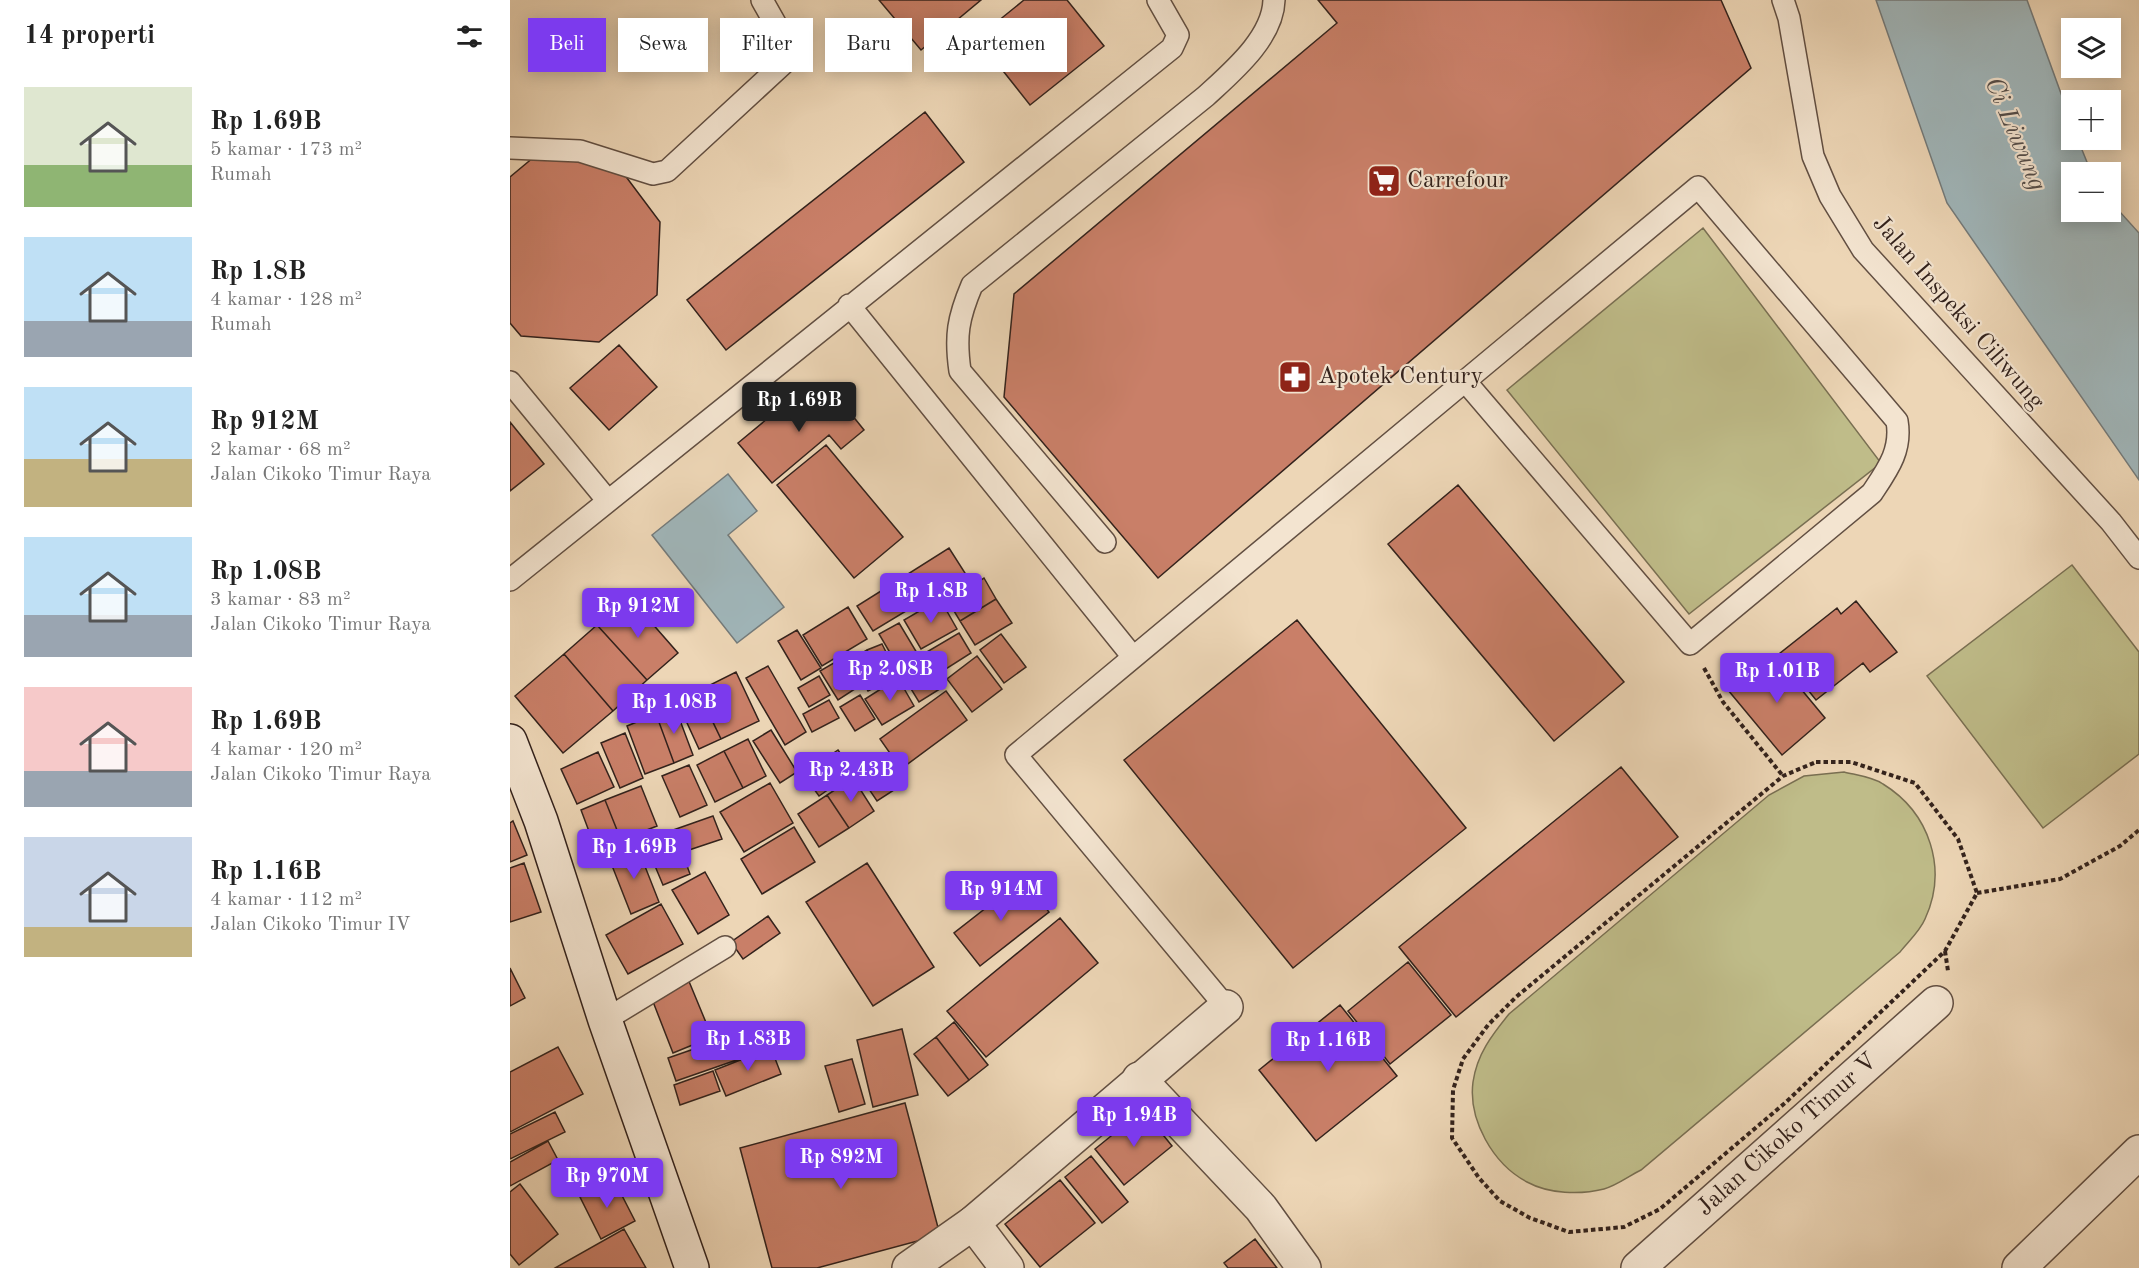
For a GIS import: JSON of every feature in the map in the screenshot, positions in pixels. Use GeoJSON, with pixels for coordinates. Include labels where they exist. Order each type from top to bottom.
{"type":"FeatureCollection","features":[{"type":"Feature","properties":{"kind":"street"},"geometry":{"type":"LineString","coordinates":[[510,741],[541,821],[605,1020],[692,1268]]}},
{"type":"Feature","properties":{"kind":"street","name":"Jalan Cikoko Timur V"},"geometry":{"type":"LineString","coordinates":[[1638,1268],[1936,1003]]}},
{"type":"Feature","properties":{"kind":"street"},"geometry":{"type":"LineString","coordinates":[[909,1268],[973,1223],[1139,1078],[1226,1007]]}},
{"type":"Feature","properties":{"kind":"street"},"geometry":{"type":"LineString","coordinates":[[1139,1078],[1261,1208],[1304,1268]]}},
{"type":"Feature","properties":{"kind":"street"},"geometry":{"type":"LineString","coordinates":[[2019,1268],[2139,1152]]}},
{"type":"Feature","properties":{"kind":"street"},"geometry":{"type":"LineString","coordinates":[[973,1223],[1007,1268]]}},
{"type":"Feature","properties":{"kind":"lane"},"geometry":{"type":"LineString","coordinates":[[510,148],[580,151],[652,174],[667,171],[784,63],[789,48],[762,0]]}},
{"type":"Feature","properties":{"kind":"lane"},"geometry":{"type":"LineString","coordinates":[[510,580],[849,305],[1173,48],[1178,35],[1158,0]]}},
{"type":"Feature","properties":{"kind":"lane"},"geometry":{"type":"LineString","coordinates":[[1105,542],[960,371],[956,340],[961,311],[972,285],[1206,96],[1235,68],[1258,40],[1274,11],[1274,0]]}},
{"type":"Feature","properties":{"kind":"lane","name":"Jalan Inspeksi Ciliwung"},"geometry":{"type":"LineString","coordinates":[[1783,0],[1789,18],[1813,156],[1830,196],[1863,250],[2111,522],[2139,558]]}},
{"type":"Feature","properties":{"kind":"lane"},"geometry":{"type":"LineString","coordinates":[[1226,1007],[1016,754],[1698,187],[1897,421],[1900,438],[1892,462],[1872,493],[1690,644],[1465,381]]}},
{"type":"Feature","properties":{"kind":"lane"},"geometry":{"type":"LineString","coordinates":[[849,305],[1133,657]]}},
{"type":"Feature","properties":{"kind":"lane"},"geometry":{"type":"LineString","coordinates":[[510,382],[608,501]]}},
{"type":"Feature","properties":{"kind":"lane"},"geometry":{"type":"LineString","coordinates":[[605,1020],[725,947]]}},
{"type":"Feature","properties":{"kind":"path"},"geometry":{"type":"LineString","coordinates":[[1690,644],[1723,702],[1783,776]]}},
{"type":"Feature","properties":{"kind":"path"},"geometry":{"type":"LineString","coordinates":[[1816,762],[1851,762],[1915,783],[1958,839],[1977,893],[1945,951],[1785,1103],[1660,1209],[1624,1227],[1569,1232],[1530,1218],[1500,1201],[1479,1178],[1452,1138],[1454,1089],[1463,1059],[1488,1025],[1516,998],[1783,776],[1816,762]]}},
{"type":"Feature","properties":{"kind":"path"},"geometry":{"type":"LineString","coordinates":[[1977,893],[2060,879],[2120,846],[2139,830]]}},
{"type":"Feature","properties":{"kind":"shaded area"},"geometry":{"type":"Polygon","coordinates":[[[1703,228],[1881,463],[1689,614],[1507,390],[1703,228]]]}},
{"type":"Feature","properties":{"kind":"shaded area"},"geometry":{"type":"Polygon","coordinates":[[[2072,565],[2139,652],[2139,754],[2043,828],[1927,676],[2072,565]]]}},
{"type":"Feature","properties":{"kind":"shaded area"},"geometry":{"type":"Polygon","coordinates":[[[1844,772],[1883,784],[1913,810],[1923,826],[1934,862],[1935,881],[1932,900],[1925,919],[1914,936],[1900,952],[1641,1170],[1609,1188],[1575,1193],[1545,1189],[1515,1174],[1485,1140],[1472,1096],[1475,1072],[1482,1054],[1491,1037],[1509,1014],[1769,795],[1804,776],[1844,772]]]}},
{"type":"Feature","properties":{"kind":"water","name":"Ci Liwung"},"geometry":{"type":"Polygon","coordinates":[[[1876,0],[2027,0],[2061,94],[2061,150],[2082,150],[2087,162],[2061,162],[2061,222],[2121,222],[2121,213],[2139,233],[2139,480],[1947,203],[1876,0]]]}},
{"type":"Feature","properties":{"kind":"water"},"geometry":{"type":"Polygon","coordinates":[[[728,474],[757,511],[728,535],[784,607],[737,643],[652,535],[728,474]]]}},
{"type":"Feature","properties":{"kind":"building"},"geometry":{"type":"Polygon","coordinates":[[[879,0],[981,0],[959,18],[924,18],[924,48],[921,50],[912,39],[912,18],[894,18],[879,0]]]}},
{"type":"Feature","properties":{"kind":"building"},"geometry":{"type":"Polygon","coordinates":[[[1024,0],[1067,0],[1104,46],[1030,105],[1004,72],[1067,72],[1067,18],[1002,18],[1024,0]]]}},
{"type":"Feature","properties":{"kind":"building","name":"Carrefour"},"geometry":{"type":"Polygon","coordinates":[[[1318,0],[1721,0],[1751,68],[1158,578],[1004,397],[1014,294],[1337,23],[1318,0]]]}},
{"type":"Feature","properties":{"kind":"building"},"geometry":{"type":"Polygon","coordinates":[[[925,112],[964,162],[726,350],[687,300],[925,112]]]}},
{"type":"Feature","properties":{"kind":"building"},"geometry":{"type":"Polygon","coordinates":[[[534,157],[618,166],[660,222],[657,295],[599,342],[521,336],[510,323],[510,177],[534,157]]]}},
{"type":"Feature","properties":{"kind":"building"},"geometry":{"type":"Polygon","coordinates":[[[619,345],[657,387],[609,430],[570,388],[619,345]]]}},
{"type":"Feature","properties":{"kind":"building"},"geometry":{"type":"Polygon","coordinates":[[[831,389],[864,430],[841,449],[829,435],[772,483],[738,443],[796,395],[808,408],[831,389]]]}},
{"type":"Feature","properties":{"kind":"building"},"geometry":{"type":"Polygon","coordinates":[[[510,422],[544,464],[510,491],[510,422]]]}},
{"type":"Feature","properties":{"kind":"building"},"geometry":{"type":"Polygon","coordinates":[[[826,445],[903,537],[854,578],[777,485],[826,445]]]}},
{"type":"Feature","properties":{"kind":"building"},"geometry":{"type":"Polygon","coordinates":[[[1458,485],[1624,682],[1554,741],[1388,544],[1458,485]]]}},
{"type":"Feature","properties":{"kind":"building"},"geometry":{"type":"Polygon","coordinates":[[[949,548],[965,573],[916,605],[900,579],[949,548]]]}},
{"type":"Feature","properties":{"kind":"building"},"geometry":{"type":"Polygon","coordinates":[[[984,578],[996,599],[960,621],[948,601],[984,578]]]}},
{"type":"Feature","properties":{"kind":"building"},"geometry":{"type":"Polygon","coordinates":[[[900,579],[916,605],[873,631],[857,606],[900,579]]]}},
{"type":"Feature","properties":{"kind":"building"},"geometry":{"type":"Polygon","coordinates":[[[629,597],[678,653],[647,680],[597,625],[629,597]]]}},
{"type":"Feature","properties":{"kind":"building"},"geometry":{"type":"Polygon","coordinates":[[[940,599],[957,629],[921,649],[904,620],[940,599]]]}},
{"type":"Feature","properties":{"kind":"building"},"geometry":{"type":"Polygon","coordinates":[[[996,599],[1012,623],[975,645],[960,621],[996,599]]]}},
{"type":"Feature","properties":{"kind":"building"},"geometry":{"type":"Polygon","coordinates":[[[1856,601],[1897,652],[1870,672],[1863,663],[1816,700],[1779,654],[1837,608],[1841,614],[1856,601]]]}},
{"type":"Feature","properties":{"kind":"building"},"geometry":{"type":"Polygon","coordinates":[[[848,607],[867,639],[822,666],[803,635],[848,607]]]}},
{"type":"Feature","properties":{"kind":"building"},"geometry":{"type":"Polygon","coordinates":[[[1297,620],[1466,828],[1293,968],[1124,760],[1297,620]]]}},
{"type":"Feature","properties":{"kind":"building"},"geometry":{"type":"Polygon","coordinates":[[[899,623],[923,663],[903,675],[879,634],[899,623]]]}},
{"type":"Feature","properties":{"kind":"building"},"geometry":{"type":"Polygon","coordinates":[[[597,625],[647,680],[613,711],[564,654],[597,625]]]}},
{"type":"Feature","properties":{"kind":"building"},"geometry":{"type":"Polygon","coordinates":[[[797,630],[821,668],[801,680],[778,641],[797,630]]]}},
{"type":"Feature","properties":{"kind":"building"},"geometry":{"type":"Polygon","coordinates":[[[959,633],[971,653],[938,674],[925,653],[959,633]]]}},
{"type":"Feature","properties":{"kind":"building"},"geometry":{"type":"Polygon","coordinates":[[[1001,634],[1026,667],[1004,683],[980,650],[1001,634]]]}},
{"type":"Feature","properties":{"kind":"building"},"geometry":{"type":"Polygon","coordinates":[[[882,644],[898,676],[884,683],[867,650],[882,644]]]}},
{"type":"Feature","properties":{"kind":"building"},"geometry":{"type":"Polygon","coordinates":[[[867,650],[884,683],[868,691],[851,659],[867,650]]]}},
{"type":"Feature","properties":{"kind":"building"},"geometry":{"type":"Polygon","coordinates":[[[564,654],[613,711],[563,753],[515,696],[564,654]]]}},
{"type":"Feature","properties":{"kind":"building"},"geometry":{"type":"Polygon","coordinates":[[[1772,654],[1825,718],[1782,755],[1728,690],[1772,654]]]}},
{"type":"Feature","properties":{"kind":"building"},"geometry":{"type":"Polygon","coordinates":[[[977,656],[1002,689],[972,712],[947,679],[977,656]]]}},
{"type":"Feature","properties":{"kind":"building"},"geometry":{"type":"Polygon","coordinates":[[[844,657],[861,685],[838,700],[820,671],[844,657]]]}},
{"type":"Feature","properties":{"kind":"building"},"geometry":{"type":"Polygon","coordinates":[[[928,664],[943,687],[919,702],[905,679],[928,664]]]}},
{"type":"Feature","properties":{"kind":"building"},"geometry":{"type":"Polygon","coordinates":[[[768,666],[806,732],[785,745],[746,678],[768,666]]]}},
{"type":"Feature","properties":{"kind":"building"},"geometry":{"type":"Polygon","coordinates":[[[736,672],[759,721],[721,739],[698,691],[736,672]]]}},
{"type":"Feature","properties":{"kind":"building"},"geometry":{"type":"Polygon","coordinates":[[[819,676],[830,695],[809,707],[798,688],[819,676]]]}},
{"type":"Feature","properties":{"kind":"building"},"geometry":{"type":"Polygon","coordinates":[[[898,678],[914,706],[882,725],[865,699],[898,678]]]}},
{"type":"Feature","properties":{"kind":"building"},"geometry":{"type":"Polygon","coordinates":[[[698,691],[721,739],[699,749],[677,701],[698,691]]]}},
{"type":"Feature","properties":{"kind":"building"},"geometry":{"type":"Polygon","coordinates":[[[946,691],[967,720],[901,769],[880,739],[946,691]]]}},
{"type":"Feature","properties":{"kind":"building"},"geometry":{"type":"Polygon","coordinates":[[[860,695],[875,719],[855,731],[840,707],[860,695]]]}},
{"type":"Feature","properties":{"kind":"building"},"geometry":{"type":"Polygon","coordinates":[[[829,700],[839,718],[812,732],[803,714],[829,700]]]}},
{"type":"Feature","properties":{"kind":"building"},"geometry":{"type":"Polygon","coordinates":[[[675,707],[693,755],[674,763],[656,714],[675,707]]]}},
{"type":"Feature","properties":{"kind":"building"},"geometry":{"type":"Polygon","coordinates":[[[656,714],[674,763],[645,774],[627,726],[656,714]]]}},
{"type":"Feature","properties":{"kind":"building"},"geometry":{"type":"Polygon","coordinates":[[[771,730],[797,772],[780,783],[753,741],[771,730]]]}},
{"type":"Feature","properties":{"kind":"building"},"geometry":{"type":"Polygon","coordinates":[[[625,733],[643,778],[620,788],[601,743],[625,733]]]}},
{"type":"Feature","properties":{"kind":"building"},"geometry":{"type":"Polygon","coordinates":[[[748,739],[766,776],[743,788],[724,751],[748,739]]]}},
{"type":"Feature","properties":{"kind":"building"},"geometry":{"type":"Polygon","coordinates":[[[838,750],[853,772],[819,796],[803,774],[838,750]]]}},
{"type":"Feature","properties":{"kind":"building"},"geometry":{"type":"Polygon","coordinates":[[[724,751],[743,788],[715,802],[697,765],[724,751]]]}},
{"type":"Feature","properties":{"kind":"building"},"geometry":{"type":"Polygon","coordinates":[[[598,752],[614,787],[577,804],[561,769],[598,752]]]}},
{"type":"Feature","properties":{"kind":"building"},"geometry":{"type":"Polygon","coordinates":[[[873,753],[897,788],[877,801],[854,767],[873,753]]]}},
{"type":"Feature","properties":{"kind":"building"},"geometry":{"type":"Polygon","coordinates":[[[689,765],[707,805],[680,817],[662,776],[689,765]]]}},
{"type":"Feature","properties":{"kind":"building"},"geometry":{"type":"Polygon","coordinates":[[[1621,767],[1678,837],[1456,1017],[1399,947],[1621,767]]]}},
{"type":"Feature","properties":{"kind":"building"},"geometry":{"type":"Polygon","coordinates":[[[853,778],[874,811],[849,828],[827,795],[853,778]]]}},
{"type":"Feature","properties":{"kind":"building"},"geometry":{"type":"Polygon","coordinates":[[[770,783],[793,823],[744,852],[720,812],[770,783]]]}},
{"type":"Feature","properties":{"kind":"building"},"geometry":{"type":"Polygon","coordinates":[[[641,786],[657,826],[621,840],[605,800],[641,786]]]}},
{"type":"Feature","properties":{"kind":"building"},"geometry":{"type":"Polygon","coordinates":[[[827,795],[849,828],[819,847],[798,814],[827,795]]]}},
{"type":"Feature","properties":{"kind":"building"},"geometry":{"type":"Polygon","coordinates":[[[605,800],[621,840],[596,850],[581,810],[605,800]]]}},
{"type":"Feature","properties":{"kind":"building"},"geometry":{"type":"Polygon","coordinates":[[[713,816],[722,839],[650,863],[642,841],[713,816]]]}},
{"type":"Feature","properties":{"kind":"building"},"geometry":{"type":"Polygon","coordinates":[[[513,821],[527,855],[510,862],[510,823],[513,821]]]}},
{"type":"Feature","properties":{"kind":"building"},"geometry":{"type":"Polygon","coordinates":[[[794,827],[815,862],[762,894],[741,859],[794,827]]]}},
{"type":"Feature","properties":{"kind":"building"},"geometry":{"type":"Polygon","coordinates":[[[637,846],[659,902],[631,914],[609,858],[637,846]]]}},
{"type":"Feature","properties":{"kind":"building"},"geometry":{"type":"Polygon","coordinates":[[[683,855],[690,874],[663,885],[655,866],[683,855]]]}},
{"type":"Feature","properties":{"kind":"building"},"geometry":{"type":"Polygon","coordinates":[[[524,863],[541,912],[510,922],[510,868],[524,863]]]}},
{"type":"Feature","properties":{"kind":"building"},"geometry":{"type":"Polygon","coordinates":[[[867,863],[934,967],[873,1006],[806,902],[867,863]]]}},
{"type":"Feature","properties":{"kind":"building"},"geometry":{"type":"Polygon","coordinates":[[[705,872],[729,915],[698,934],[672,890],[705,872]]]}},
{"type":"Feature","properties":{"kind":"building"},"geometry":{"type":"Polygon","coordinates":[[[1023,879],[1049,912],[980,966],[954,933],[1023,879]]]}},
{"type":"Feature","properties":{"kind":"building"},"geometry":{"type":"Polygon","coordinates":[[[661,904],[683,944],[628,974],[606,935],[661,904]]]}},
{"type":"Feature","properties":{"kind":"building"},"geometry":{"type":"Polygon","coordinates":[[[768,916],[780,933],[743,959],[731,942],[768,916]]]}},
{"type":"Feature","properties":{"kind":"building"},"geometry":{"type":"Polygon","coordinates":[[[1060,918],[1098,963],[986,1057],[947,1011],[1060,918]]]}},
{"type":"Feature","properties":{"kind":"building"},"geometry":{"type":"Polygon","coordinates":[[[1408,962],[1451,1015],[1390,1064],[1348,1011],[1408,962]]]}},
{"type":"Feature","properties":{"kind":"building"},"geometry":{"type":"Polygon","coordinates":[[[510,968],[525,998],[510,1006],[510,968]]]}},
{"type":"Feature","properties":{"kind":"building"},"geometry":{"type":"Polygon","coordinates":[[[688,979],[712,1037],[673,1053],[650,994],[688,979]]]}},
{"type":"Feature","properties":{"kind":"building"},"geometry":{"type":"Polygon","coordinates":[[[1340,1005],[1397,1076],[1316,1141],[1259,1070],[1340,1005]]]}},
{"type":"Feature","properties":{"kind":"building"},"geometry":{"type":"Polygon","coordinates":[[[954,1022],[988,1065],[969,1080],[936,1037],[954,1022]]]}},
{"type":"Feature","properties":{"kind":"building"},"geometry":{"type":"Polygon","coordinates":[[[902,1029],[918,1095],[873,1107],[857,1040],[902,1029]]]}},
{"type":"Feature","properties":{"kind":"building"},"geometry":{"type":"Polygon","coordinates":[[[740,1033],[748,1056],[676,1081],[668,1058],[740,1033]]]}},
{"type":"Feature","properties":{"kind":"building"},"geometry":{"type":"Polygon","coordinates":[[[936,1037],[969,1080],[948,1096],[914,1054],[936,1037]]]}},
{"type":"Feature","properties":{"kind":"building"},"geometry":{"type":"Polygon","coordinates":[[[558,1047],[583,1094],[510,1132],[510,1072],[558,1047]]]}},
{"type":"Feature","properties":{"kind":"building"},"geometry":{"type":"Polygon","coordinates":[[[771,1048],[781,1074],[726,1096],[715,1070],[771,1048]]]}},
{"type":"Feature","properties":{"kind":"building"},"geometry":{"type":"Polygon","coordinates":[[[852,1059],[865,1104],[839,1112],[825,1066],[852,1059]]]}},
{"type":"Feature","properties":{"kind":"building"},"geometry":{"type":"Polygon","coordinates":[[[713,1071],[720,1091],[680,1105],[674,1085],[713,1071]]]}},
{"type":"Feature","properties":{"kind":"building"},"geometry":{"type":"Polygon","coordinates":[[[905,1103],[940,1235],[817,1268],[772,1268],[740,1148],[905,1103]]]}},
{"type":"Feature","properties":{"kind":"building"},"geometry":{"type":"Polygon","coordinates":[[[1143,1110],[1172,1146],[1124,1185],[1095,1149],[1143,1110]]]}},
{"type":"Feature","properties":{"kind":"building"},"geometry":{"type":"Polygon","coordinates":[[[555,1112],[565,1132],[510,1159],[510,1134],[555,1112]]]}},
{"type":"Feature","properties":{"kind":"building"},"geometry":{"type":"Polygon","coordinates":[[[548,1141],[558,1160],[510,1186],[510,1162],[548,1141]]]}},
{"type":"Feature","properties":{"kind":"building"},"geometry":{"type":"Polygon","coordinates":[[[1091,1156],[1128,1202],[1102,1223],[1065,1177],[1091,1156]]]}},
{"type":"Feature","properties":{"kind":"building"},"geometry":{"type":"Polygon","coordinates":[[[614,1180],[635,1221],[601,1239],[580,1197],[614,1180]]]}},
{"type":"Feature","properties":{"kind":"building"},"geometry":{"type":"Polygon","coordinates":[[[1060,1180],[1095,1223],[1040,1267],[1005,1224],[1060,1180]]]}},
{"type":"Feature","properties":{"kind":"building"},"geometry":{"type":"Polygon","coordinates":[[[520,1184],[558,1234],[519,1265],[510,1254],[510,1192],[520,1184]]]}},
{"type":"Feature","properties":{"kind":"building"},"geometry":{"type":"Polygon","coordinates":[[[624,1229],[646,1268],[555,1268],[624,1229]]]}},
{"type":"Feature","properties":{"kind":"building"},"geometry":{"type":"Polygon","coordinates":[[[1255,1239],[1277,1268],[1228,1268],[1224,1263],[1255,1239]]]}},
{"type":"Feature","properties":{"kind":"place","name":"Carrefour"},"geometry":{"type":"Point","coordinates":[1384,181]}},
{"type":"Feature","properties":{"kind":"place","name":"Apotek Century"},"geometry":{"type":"Point","coordinates":[1295,377]}}]}
